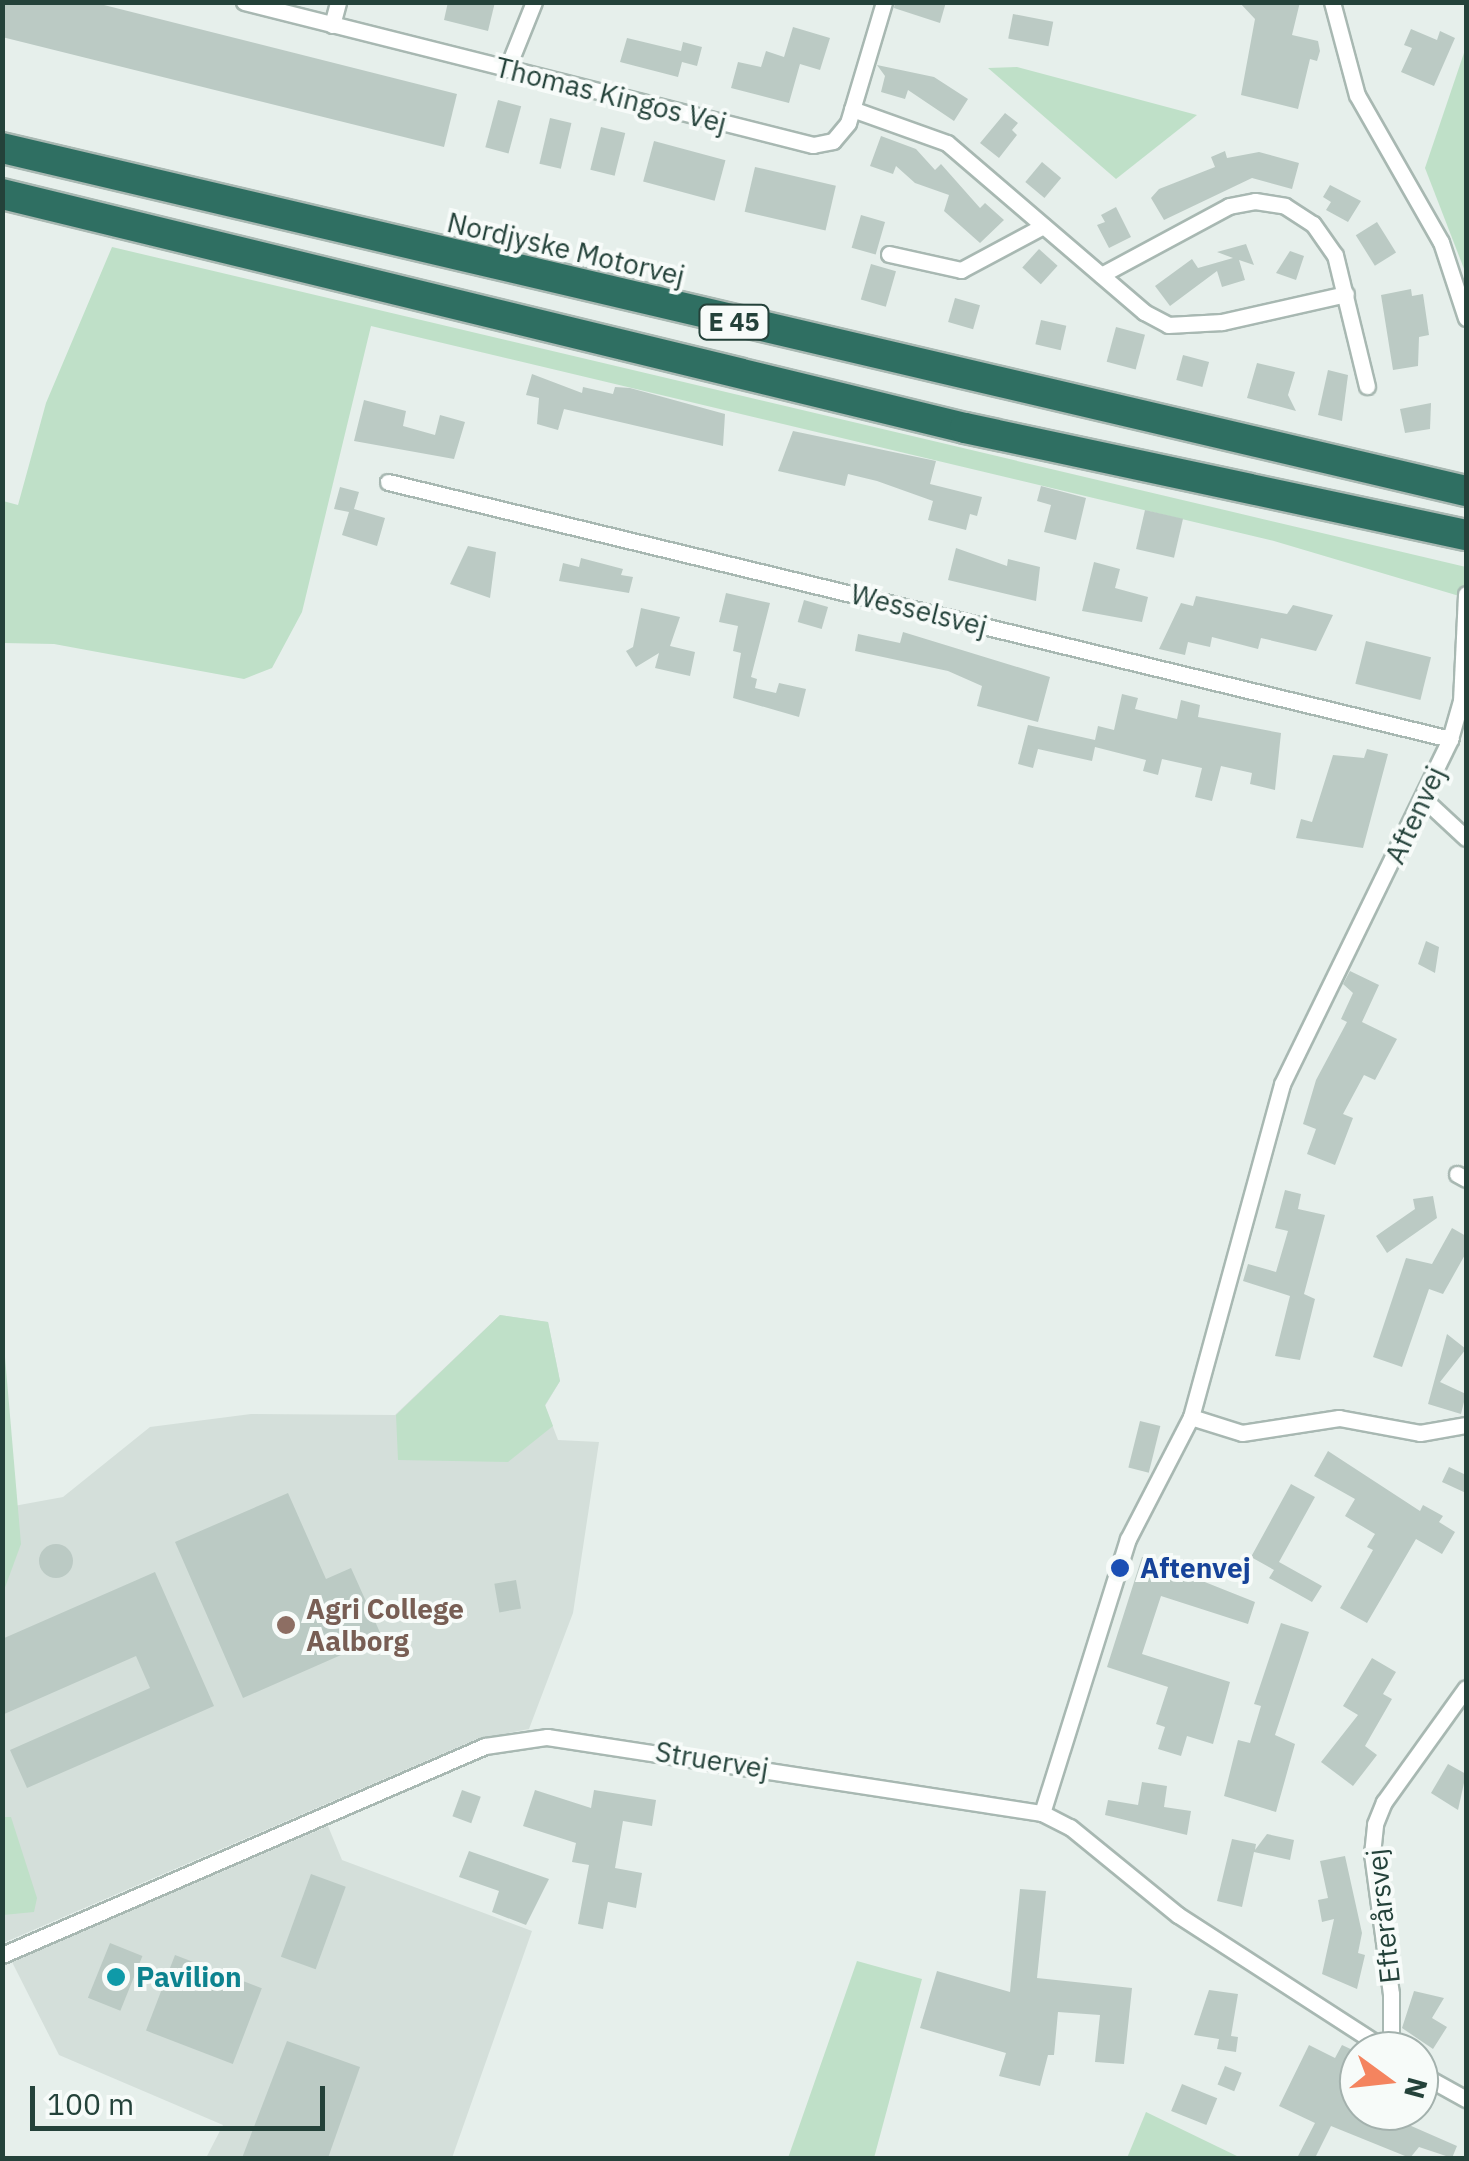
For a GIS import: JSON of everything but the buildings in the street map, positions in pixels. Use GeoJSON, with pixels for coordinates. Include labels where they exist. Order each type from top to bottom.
{"type":"FeatureCollection","features":[{"type":"Feature","properties":{"kind":"highway","name":"Nordjyske Motorvej"},"geometry":{"type":"LineString","coordinates":[[2,148],[1466,491]]}},
{"type":"Feature","properties":{"kind":"highway","name":"E 45"},"geometry":{"type":"LineString","coordinates":[[2,194],[966,428],[1466,534]]}},
{"type":"Feature","properties":{"kind":"street","name":"Thomas Kingos Vej"},"geometry":{"type":"LineString","coordinates":[[244,2],[813,145],[841,134],[884,2]]}},
{"type":"Feature","properties":{"kind":"street"},"geometry":{"type":"LineString","coordinates":[[332,25],[338,2]]}},
{"type":"Feature","properties":{"kind":"street"},"geometry":{"type":"LineString","coordinates":[[508,68],[534,2]]}},
{"type":"Feature","properties":{"kind":"street"},"geometry":{"type":"LineString","coordinates":[[1332,2],[1357,95],[1441,242],[1466,318]]}},
{"type":"Feature","properties":{"kind":"street"},"geometry":{"type":"LineString","coordinates":[[852,109],[947,143],[1144,312],[1168,324],[1193,326],[1346,294]]}},
{"type":"Feature","properties":{"kind":"street"},"geometry":{"type":"LineString","coordinates":[[1102,276],[1229,206],[1274,202],[1326,238],[1346,294],[1367,386]]}},
{"type":"Feature","properties":{"kind":"street"},"geometry":{"type":"LineString","coordinates":[[888,254],[961,270],[1042,226]]}},
{"type":"Feature","properties":{"kind":"street","name":"Wesselsvej"},"geometry":{"type":"LineString","coordinates":[[388,482],[1450,738]]}},
{"type":"Feature","properties":{"kind":"street","name":"Aftenvej"},"geometry":{"type":"LineString","coordinates":[[1042,1813],[1128,1539],[1191,1416],[1282,1084],[1424,799],[1450,738],[1461,702],[1466,594]]}},
{"type":"Feature","properties":{"kind":"street"},"geometry":{"type":"LineString","coordinates":[[1424,799],[1466,838]]}},
{"type":"Feature","properties":{"kind":"street"},"geometry":{"type":"LineString","coordinates":[[1191,1416],[1242,1433],[1339,1418],[1420,1433],[1466,1426]]}},
{"type":"Feature","properties":{"kind":"street","name":"Efterårsvej"},"geometry":{"type":"LineString","coordinates":[[1390,2031],[1391,1994],[1372,1854],[1376,1824],[1384,1802],[1466,1688]]}},
{"type":"Feature","properties":{"kind":"street","name":"Struervej"},"geometry":{"type":"LineString","coordinates":[[2,1954],[486,1746],[547,1737],[1042,1813],[1070,1828],[1178,1915],[1358,2031]]}},
{"type":"Feature","properties":{"kind":"street"},"geometry":{"type":"LineString","coordinates":[[1439,2084],[1466,2099]]}},
{"type":"Feature","properties":{"kind":"shaded area","name":"Agri College Aalborg"},"geometry":{"type":"Polygon","coordinates":[[[500,1315],[548,1322],[560,1381],[545,1406],[558,1440],[599,1442],[573,1613],[529,1729],[477,1739],[3,1943],[3,1508],[63,1497],[150,1427],[251,1414],[395,1415],[500,1315]]]}},
{"type":"Feature","properties":{"kind":"shaded area"},"geometry":{"type":"Polygon","coordinates":[[[328,1826],[342,1860],[532,1931],[452,2158],[206,2158],[223,2125],[59,2055],[12,1962],[328,1826]]]}},
{"type":"Feature","properties":{"kind":"green space"},"geometry":{"type":"Polygon","coordinates":[[[1466,47],[1466,274],[1425,168],[1466,47]]]}},
{"type":"Feature","properties":{"kind":"green space"},"geometry":{"type":"Polygon","coordinates":[[[1017,67],[1197,115],[1116,179],[988,68],[1017,67]]]}},
{"type":"Feature","properties":{"kind":"green space"},"geometry":{"type":"Polygon","coordinates":[[[112,247],[1466,567],[1466,598],[1274,541],[371,326],[302,612],[272,668],[244,679],[54,644],[3,643],[3,501],[18,505],[46,403],[112,247]]]}},
{"type":"Feature","properties":{"kind":"green space"},"geometry":{"type":"Polygon","coordinates":[[[500,1315],[548,1322],[560,1381],[545,1405],[553,1426],[508,1462],[398,1460],[396,1415],[500,1315]]]}},
{"type":"Feature","properties":{"kind":"green space"},"geometry":{"type":"Polygon","coordinates":[[[3,1334],[21,1544],[2,1593],[3,1334]]]}},
{"type":"Feature","properties":{"kind":"green space"},"geometry":{"type":"Polygon","coordinates":[[[2,1817],[11,1817],[37,1898],[34,1912],[3,1915],[2,1817]]]}},
{"type":"Feature","properties":{"kind":"green space"},"geometry":{"type":"Polygon","coordinates":[[[857,1961],[922,1979],[874,2158],[788,2158],[857,1961]]]}},
{"type":"Feature","properties":{"kind":"green space"},"geometry":{"type":"Polygon","coordinates":[[[1146,2112],[1241,2158],[1127,2158],[1146,2112]]]}},
{"type":"Feature","properties":{"kind":"place","name":"Aftenvej"},"geometry":{"type":"Point","coordinates":[1120,1568]}},
{"type":"Feature","properties":{"kind":"place","name":"Agri College Aalborg"},"geometry":{"type":"Point","coordinates":[286,1625]}},
{"type":"Feature","properties":{"kind":"place","name":"Pavilion"},"geometry":{"type":"Point","coordinates":[116,1977]}}]}
